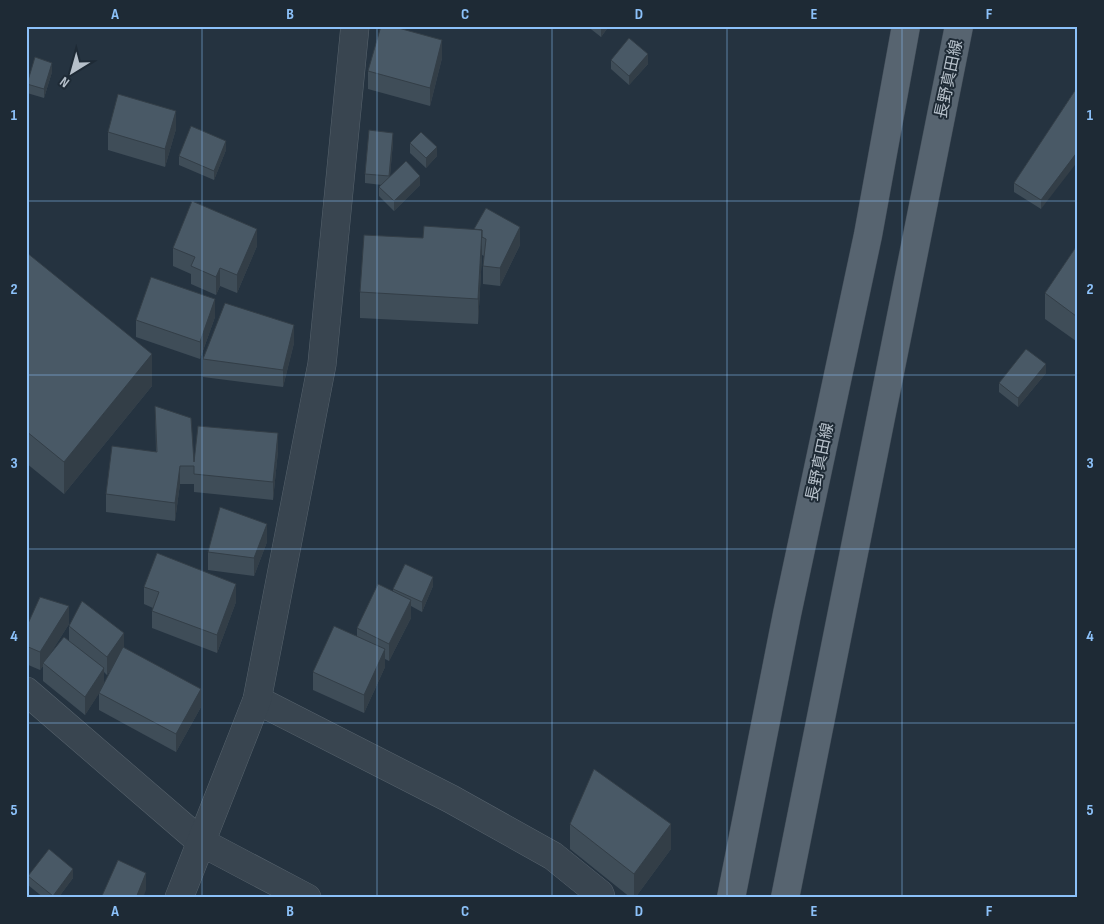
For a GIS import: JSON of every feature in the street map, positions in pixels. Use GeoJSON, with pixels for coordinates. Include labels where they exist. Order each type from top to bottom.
{"type":"FeatureCollection","features":[{"type":"Feature","properties":{"kind":"main road","name":"長野真田線"},"geometry":{"type":"LineString","coordinates":[[731,898],[787,614],[868,235],[906,26]]}},
{"type":"Feature","properties":{"kind":"main road","name":"長野真田線"},"geometry":{"type":"LineString","coordinates":[[785,898],[959,26]]}},
{"type":"Feature","properties":{"kind":"street"},"geometry":{"type":"LineString","coordinates":[[179,898],[257,700],[322,364],[355,26]]}},
{"type":"Feature","properties":{"kind":"street"},"geometry":{"type":"LineString","coordinates":[[26,691],[201,842],[307,898]]}},
{"type":"Feature","properties":{"kind":"street"},"geometry":{"type":"LineString","coordinates":[[257,700],[451,798],[553,856],[600,894],[601,898]]}},
{"type":"Feature","properties":{"kind":"building"},"geometry":{"type":"Polygon","coordinates":[[[381,26],[391,26],[442,40],[430,88],[368,71],[381,26]]]}},
{"type":"Feature","properties":{"kind":"building"},"geometry":{"type":"Polygon","coordinates":[[[629,38],[648,54],[629,76],[611,60],[629,38]]]}},
{"type":"Feature","properties":{"kind":"building"},"geometry":{"type":"Polygon","coordinates":[[[35,57],[52,63],[44,89],[27,84],[35,57]]]}},
{"type":"Feature","properties":{"kind":"building"},"geometry":{"type":"Polygon","coordinates":[[[1078,86],[1078,151],[1041,200],[1014,183],[1078,86]]]}},
{"type":"Feature","properties":{"kind":"building"},"geometry":{"type":"Polygon","coordinates":[[[118,94],[176,111],[165,149],[108,132],[118,94]]]}},
{"type":"Feature","properties":{"kind":"building"},"geometry":{"type":"Polygon","coordinates":[[[191,126],[226,141],[214,171],[179,156],[191,126]]]}},
{"type":"Feature","properties":{"kind":"building"},"geometry":{"type":"Polygon","coordinates":[[[369,130],[393,133],[389,176],[365,174],[369,130]]]}},
{"type":"Feature","properties":{"kind":"building"},"geometry":{"type":"Polygon","coordinates":[[[421,132],[437,147],[426,158],[410,143],[421,132]]]}},
{"type":"Feature","properties":{"kind":"building"},"geometry":{"type":"Polygon","coordinates":[[[406,161],[420,176],[394,201],[379,187],[406,161]]]}},
{"type":"Feature","properties":{"kind":"building"},"geometry":{"type":"Polygon","coordinates":[[[192,201],[257,229],[237,275],[220,268],[216,277],[191,266],[195,257],[173,248],[192,201]]]}},
{"type":"Feature","properties":{"kind":"building"},"geometry":{"type":"Polygon","coordinates":[[[486,208],[520,227],[500,268],[483,266],[486,239],[482,237],[482,230],[474,229],[486,208]]]}},
{"type":"Feature","properties":{"kind":"building"},"geometry":{"type":"Polygon","coordinates":[[[424,226],[482,230],[478,299],[360,292],[364,235],[423,238],[424,226]]]}},
{"type":"Feature","properties":{"kind":"building"},"geometry":{"type":"Polygon","coordinates":[[[1078,244],[1078,313],[1076,316],[1045,293],[1078,244]]]}},
{"type":"Feature","properties":{"kind":"building"},"geometry":{"type":"Polygon","coordinates":[[[26,252],[152,354],[64,462],[26,431],[26,252]]]}},
{"type":"Feature","properties":{"kind":"building"},"geometry":{"type":"Polygon","coordinates":[[[151,277],[215,299],[200,342],[136,320],[151,277]]]}},
{"type":"Feature","properties":{"kind":"building"},"geometry":{"type":"Polygon","coordinates":[[[225,303],[294,325],[283,370],[203,359],[225,303]]]}},
{"type":"Feature","properties":{"kind":"building"},"geometry":{"type":"Polygon","coordinates":[[[1026,349],[1046,364],[1018,398],[999,383],[1026,349]]]}},
{"type":"Feature","properties":{"kind":"building"},"geometry":{"type":"Polygon","coordinates":[[[155,406],[191,418],[194,462],[198,426],[278,433],[273,482],[194,474],[194,466],[180,466],[175,503],[106,494],[112,446],[157,452],[155,406]]]}},
{"type":"Feature","properties":{"kind":"building"},"geometry":{"type":"Polygon","coordinates":[[[220,507],[267,524],[254,558],[208,552],[220,507]]]}},
{"type":"Feature","properties":{"kind":"building"},"geometry":{"type":"Polygon","coordinates":[[[157,553],[236,584],[217,635],[152,611],[159,592],[144,587],[157,553]]]}},
{"type":"Feature","properties":{"kind":"building"},"geometry":{"type":"Polygon","coordinates":[[[405,564],[433,577],[422,602],[393,589],[405,564]]]}},
{"type":"Feature","properties":{"kind":"building"},"geometry":{"type":"Polygon","coordinates":[[[378,584],[411,600],[389,644],[357,628],[378,584]]]}},
{"type":"Feature","properties":{"kind":"building"},"geometry":{"type":"Polygon","coordinates":[[[40,597],[69,606],[40,652],[26,646],[26,628],[40,597]]]}},
{"type":"Feature","properties":{"kind":"building"},"geometry":{"type":"Polygon","coordinates":[[[82,601],[124,633],[107,657],[69,626],[82,601]]]}},
{"type":"Feature","properties":{"kind":"building"},"geometry":{"type":"Polygon","coordinates":[[[334,626],[385,649],[364,695],[313,672],[334,626]]]}},
{"type":"Feature","properties":{"kind":"building"},"geometry":{"type":"Polygon","coordinates":[[[64,637],[104,668],[85,697],[43,663],[64,637]]]}},
{"type":"Feature","properties":{"kind":"building"},"geometry":{"type":"Polygon","coordinates":[[[123,647],[201,689],[176,734],[99,693],[123,647]]]}},
{"type":"Feature","properties":{"kind":"building"},"geometry":{"type":"Polygon","coordinates":[[[594,769],[671,824],[634,874],[570,824],[594,769]]]}},
{"type":"Feature","properties":{"kind":"building"},"geometry":{"type":"Polygon","coordinates":[[[49,849],[73,869],[53,896],[28,876],[49,849]]]}},
{"type":"Feature","properties":{"kind":"building"},"geometry":{"type":"Polygon","coordinates":[[[118,860],[146,873],[136,898],[101,898],[118,860]]]}}]}
